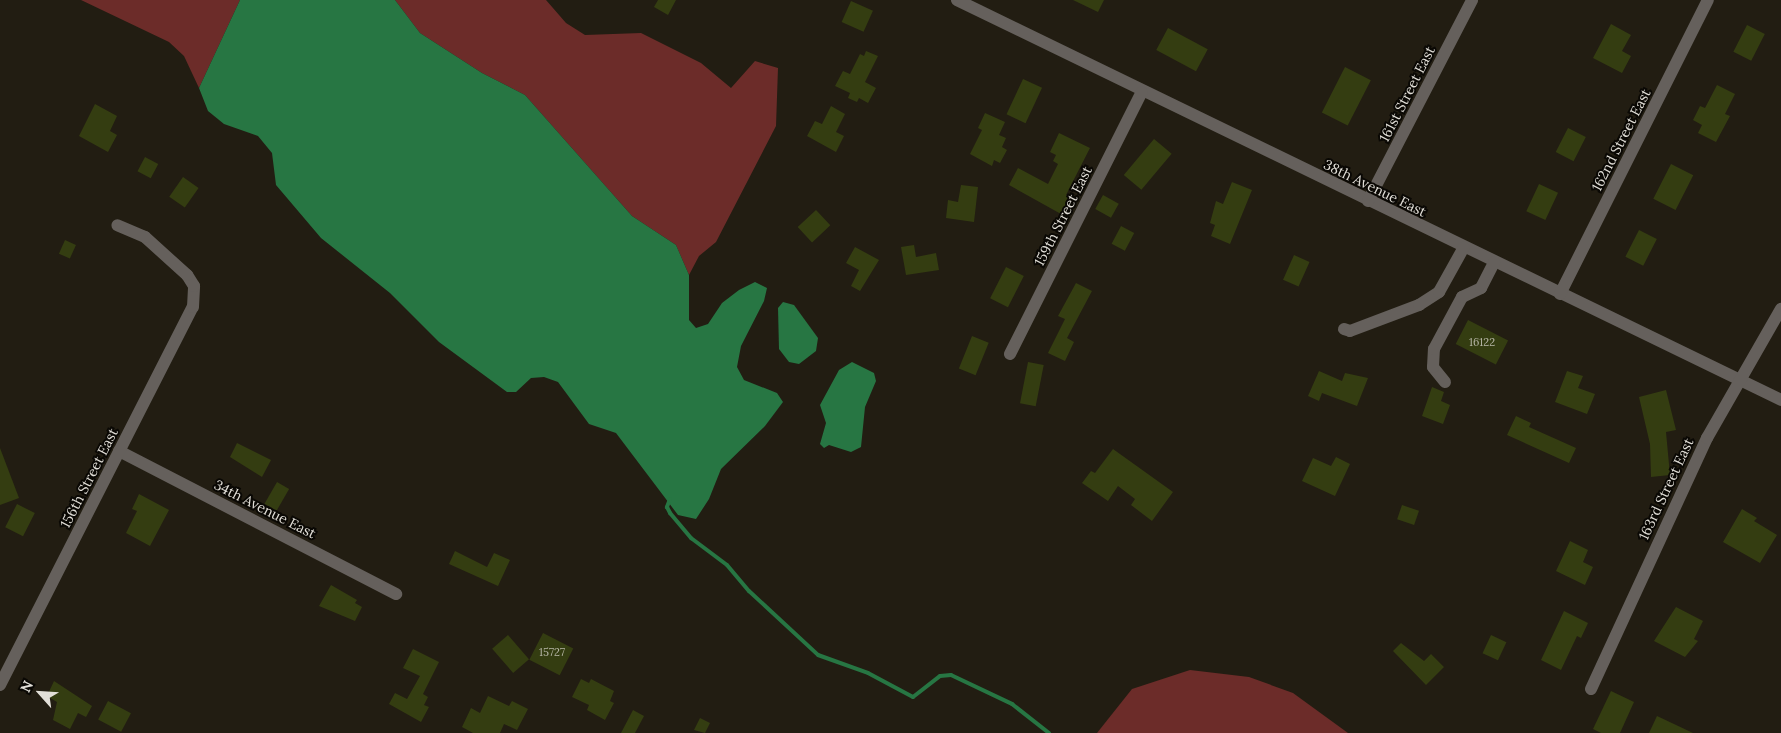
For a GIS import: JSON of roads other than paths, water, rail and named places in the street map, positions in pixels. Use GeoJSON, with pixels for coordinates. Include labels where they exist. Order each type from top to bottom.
{"type":"FeatureCollection","features":[{"type":"Feature","properties":{"kind":"street","name":"38th Avenue East"},"geometry":{"type":"LineString","coordinates":[[958,0],[1142,92],[1781,400]]}},
{"type":"Feature","properties":{"kind":"street","name":"161st Street East"},"geometry":{"type":"LineString","coordinates":[[1368,201],[1472,0]]}},
{"type":"Feature","properties":{"kind":"street","name":"162nd Street East"},"geometry":{"type":"LineString","coordinates":[[1560,294],[1708,0]]}},
{"type":"Feature","properties":{"kind":"street","name":"159th Street East"},"geometry":{"type":"LineString","coordinates":[[1010,354],[1142,92]]}},
{"type":"Feature","properties":{"kind":"street","name":"156th Street East"},"geometry":{"type":"LineString","coordinates":[[0,685],[193,306],[193,283],[167,254],[145,237],[117,224]]}},
{"type":"Feature","properties":{"kind":"street"},"geometry":{"type":"LineString","coordinates":[[1344,329],[1350,331],[1419,305],[1439,292],[1464,247]]}},
{"type":"Feature","properties":{"kind":"street"},"geometry":{"type":"LineString","coordinates":[[1445,382],[1433,367],[1434,349],[1462,297],[1481,288],[1494,262]]}},
{"type":"Feature","properties":{"kind":"street","name":"163rd Street East"},"geometry":{"type":"LineString","coordinates":[[1591,689],[1707,438],[1739,381],[1754,360],[1781,309]]}},
{"type":"Feature","properties":{"kind":"street","name":"34th Avenue East"},"geometry":{"type":"LineString","coordinates":[[119,451],[396,594]]}},
{"type":"Feature","properties":{"kind":"waterway"},"geometry":{"type":"LineString","coordinates":[[670,499],[667,507],[670,513],[691,538],[727,565],[749,591],[818,655],[868,673],[913,697],[940,676],[951,675],[1012,704],[1049,733]]}}]}
